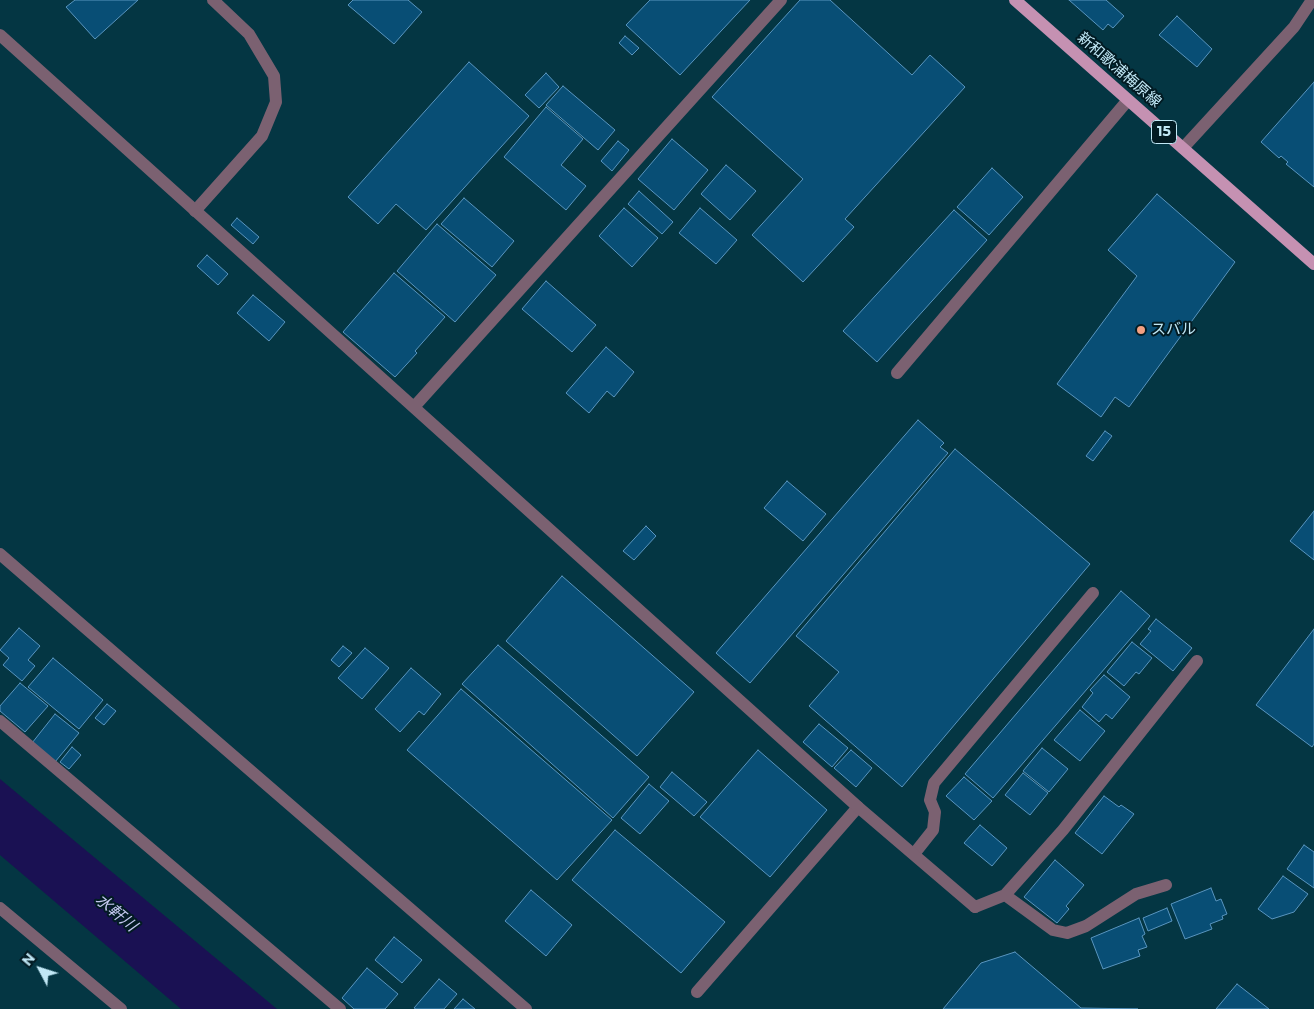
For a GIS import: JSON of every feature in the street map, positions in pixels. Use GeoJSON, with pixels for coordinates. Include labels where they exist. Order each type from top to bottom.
{"type":"FeatureCollection","features":[{"type":"Feature","properties":{"kind":"main road","name":"新和歌浦梅原線"},"geometry":{"type":"LineString","coordinates":[[1015,0],[1314,264]]}},
{"type":"Feature","properties":{"kind":"street"},"geometry":{"type":"LineString","coordinates":[[195,211],[262,136],[276,102],[274,76],[249,34],[213,0]]}},
{"type":"Feature","properties":{"kind":"street"},"geometry":{"type":"LineString","coordinates":[[414,408],[781,0]]}},
{"type":"Feature","properties":{"kind":"street"},"geometry":{"type":"LineString","coordinates":[[1182,148],[1294,27],[1312,0]]}},
{"type":"Feature","properties":{"kind":"street"},"geometry":{"type":"LineString","coordinates":[[0,35],[858,807],[975,907],[1004,895],[1063,830],[1197,661]]}},
{"type":"Feature","properties":{"kind":"street"},"geometry":{"type":"LineString","coordinates":[[897,373],[1128,100]]}},
{"type":"Feature","properties":{"kind":"street"},"geometry":{"type":"LineString","coordinates":[[0,554],[526,1009]]}},
{"type":"Feature","properties":{"kind":"street"},"geometry":{"type":"LineString","coordinates":[[914,854],[933,830],[935,812],[930,800],[934,783],[1093,593]]}},
{"type":"Feature","properties":{"kind":"street"},"geometry":{"type":"LineString","coordinates":[[0,721],[340,1009]]}},
{"type":"Feature","properties":{"kind":"street"},"geometry":{"type":"LineString","coordinates":[[698,992],[858,807]]}},
{"type":"Feature","properties":{"kind":"street"},"geometry":{"type":"LineString","coordinates":[[1004,895],[1053,930],[1067,932],[1086,926],[1136,894],[1166,885]]}},
{"type":"Feature","properties":{"kind":"street"},"geometry":{"type":"LineString","coordinates":[[0,908],[121,1009]]}},
{"type":"Feature","properties":{"kind":"water","name":"水軒川"},"geometry":{"type":"Polygon","coordinates":[[[0,779],[277,1009],[181,1009],[0,855],[0,779]]]}},
{"type":"Feature","properties":{"kind":"building"},"geometry":{"type":"Polygon","coordinates":[[[75,0],[138,0],[95,39],[66,7],[75,0]]]}},
{"type":"Feature","properties":{"kind":"building"},"geometry":{"type":"Polygon","coordinates":[[[353,0],[408,0],[422,12],[394,44],[348,5],[353,0]]]}},
{"type":"Feature","properties":{"kind":"building"},"geometry":{"type":"Polygon","coordinates":[[[650,0],[750,0],[680,75],[626,25],[650,0]]]}},
{"type":"Feature","properties":{"kind":"building"},"geometry":{"type":"Polygon","coordinates":[[[800,0],[830,0],[912,75],[930,55],[965,87],[845,219],[854,227],[803,282],[752,235],[803,179],[712,97],[800,0]]]}},
{"type":"Feature","properties":{"kind":"building"},"geometry":{"type":"Polygon","coordinates":[[[1069,0],[1106,0],[1124,16],[1113,28],[1108,24],[1103,30],[1069,0]]]}},
{"type":"Feature","properties":{"kind":"building"},"geometry":{"type":"Polygon","coordinates":[[[1177,16],[1212,49],[1197,67],[1159,35],[1177,16]]]}},
{"type":"Feature","properties":{"kind":"building"},"geometry":{"type":"Polygon","coordinates":[[[625,36],[639,48],[632,55],[619,43],[625,36]]]}},
{"type":"Feature","properties":{"kind":"building"},"geometry":{"type":"Polygon","coordinates":[[[469,62],[529,116],[426,230],[396,204],[378,224],[348,197],[469,62]]]}},
{"type":"Feature","properties":{"kind":"building"},"geometry":{"type":"Polygon","coordinates":[[[546,73],[559,87],[539,108],[525,95],[546,73]]]}},
{"type":"Feature","properties":{"kind":"building"},"geometry":{"type":"Polygon","coordinates":[[[1314,82],[1314,187],[1286,164],[1288,162],[1281,156],[1279,158],[1261,142],[1314,82]]]}},
{"type":"Feature","properties":{"kind":"building"},"geometry":{"type":"Polygon","coordinates":[[[563,86],[615,130],[598,150],[546,105],[563,86]]]}},
{"type":"Feature","properties":{"kind":"building"},"geometry":{"type":"Polygon","coordinates":[[[546,107],[583,139],[561,165],[586,186],[566,210],[504,157],[546,107]]]}},
{"type":"Feature","properties":{"kind":"building"},"geometry":{"type":"Polygon","coordinates":[[[672,139],[708,170],[674,210],[638,179],[672,139]]]}},
{"type":"Feature","properties":{"kind":"building"},"geometry":{"type":"Polygon","coordinates":[[[618,141],[629,150],[612,171],[601,161],[618,141]]]}},
{"type":"Feature","properties":{"kind":"building"},"geometry":{"type":"Polygon","coordinates":[[[726,165],[756,191],[730,220],[701,194],[726,165]]]}},
{"type":"Feature","properties":{"kind":"building"},"geometry":{"type":"Polygon","coordinates":[[[992,168],[1023,197],[989,235],[957,207],[992,168]]]}},
{"type":"Feature","properties":{"kind":"building"},"geometry":{"type":"Polygon","coordinates":[[[639,191],[673,222],[662,234],[628,204],[639,191]]]}},
{"type":"Feature","properties":{"kind":"building","name":"スバル"},"geometry":{"type":"Polygon","coordinates":[[[1157,194],[1235,262],[1129,407],[1115,397],[1101,417],[1057,384],[1137,276],[1108,250],[1157,194]]]}},
{"type":"Feature","properties":{"kind":"building"},"geometry":{"type":"Polygon","coordinates":[[[464,198],[514,241],[492,267],[441,224],[464,198]]]}},
{"type":"Feature","properties":{"kind":"building"},"geometry":{"type":"Polygon","coordinates":[[[624,208],[658,238],[632,267],[599,236],[624,208]]]}},
{"type":"Feature","properties":{"kind":"building"},"geometry":{"type":"Polygon","coordinates":[[[700,208],[737,240],[716,264],[679,233],[700,208]]]}},
{"type":"Feature","properties":{"kind":"building"},"geometry":{"type":"Polygon","coordinates":[[[954,210],[987,240],[877,362],[843,331],[954,210]]]}},
{"type":"Feature","properties":{"kind":"building"},"geometry":{"type":"Polygon","coordinates":[[[237,218],[259,237],[253,244],[231,225],[237,218]]]}},
{"type":"Feature","properties":{"kind":"building"},"geometry":{"type":"Polygon","coordinates":[[[437,224],[496,275],[455,322],[397,271],[437,224]]]}},
{"type":"Feature","properties":{"kind":"building"},"geometry":{"type":"Polygon","coordinates":[[[207,255],[228,274],[218,285],[197,266],[207,255]]]}},
{"type":"Feature","properties":{"kind":"building"},"geometry":{"type":"Polygon","coordinates":[[[394,273],[445,317],[415,351],[417,353],[395,377],[343,332],[394,273]]]}},
{"type":"Feature","properties":{"kind":"building"},"geometry":{"type":"Polygon","coordinates":[[[546,281],[596,325],[572,352],[522,309],[546,281]]]}},
{"type":"Feature","properties":{"kind":"building"},"geometry":{"type":"Polygon","coordinates":[[[253,295],[285,322],[269,341],[237,313],[253,295]]]}},
{"type":"Feature","properties":{"kind":"building"},"geometry":{"type":"Polygon","coordinates":[[[606,347],[634,372],[614,397],[607,391],[589,413],[566,393],[606,347]]]}},
{"type":"Feature","properties":{"kind":"building"},"geometry":{"type":"Polygon","coordinates":[[[918,420],[944,443],[940,447],[948,453],[750,683],[716,653],[918,420]]]}},
{"type":"Feature","properties":{"kind":"building"},"geometry":{"type":"Polygon","coordinates":[[[1105,431],[1112,436],[1093,461],[1086,456],[1105,431]]]}},
{"type":"Feature","properties":{"kind":"building"},"geometry":{"type":"Polygon","coordinates":[[[955,449],[1090,564],[902,787],[809,706],[839,672],[796,636],[955,449]]]}},
{"type":"Feature","properties":{"kind":"building"},"geometry":{"type":"Polygon","coordinates":[[[787,481],[826,514],[803,541],[764,508],[787,481]]]}},
{"type":"Feature","properties":{"kind":"building"},"geometry":{"type":"Polygon","coordinates":[[[1314,511],[1314,560],[1290,541],[1314,511]]]}},
{"type":"Feature","properties":{"kind":"building"},"geometry":{"type":"Polygon","coordinates":[[[646,526],[656,536],[634,560],[623,551],[646,526]]]}},
{"type":"Feature","properties":{"kind":"building"},"geometry":{"type":"Polygon","coordinates":[[[562,576],[694,692],[637,756],[506,641],[562,576]]]}},
{"type":"Feature","properties":{"kind":"building"},"geometry":{"type":"Polygon","coordinates":[[[1121,591],[1150,616],[993,798],[965,774],[1121,591]]]}},
{"type":"Feature","properties":{"kind":"building"},"geometry":{"type":"Polygon","coordinates":[[[1156,619],[1192,648],[1173,671],[1140,644],[1151,631],[1148,629],[1156,619]]]}},
{"type":"Feature","properties":{"kind":"building"},"geometry":{"type":"Polygon","coordinates":[[[19,628],[40,646],[28,660],[35,666],[22,681],[3,665],[9,658],[0,650],[19,628]]]}},
{"type":"Feature","properties":{"kind":"building"},"geometry":{"type":"Polygon","coordinates":[[[1314,629],[1314,744],[1312,747],[1256,705],[1314,629]]]}},
{"type":"Feature","properties":{"kind":"building"},"geometry":{"type":"Polygon","coordinates":[[[1132,642],[1152,658],[1139,674],[1136,672],[1124,686],[1107,672],[1132,642]]]}},
{"type":"Feature","properties":{"kind":"building"},"geometry":{"type":"Polygon","coordinates":[[[498,645],[649,777],[613,818],[462,684],[498,645]]]}},
{"type":"Feature","properties":{"kind":"building"},"geometry":{"type":"Polygon","coordinates":[[[343,646],[352,653],[339,667],[331,660],[343,646]]]}},
{"type":"Feature","properties":{"kind":"building"},"geometry":{"type":"Polygon","coordinates":[[[365,648],[389,668],[362,699],[338,678],[365,648]]]}},
{"type":"Feature","properties":{"kind":"building"},"geometry":{"type":"Polygon","coordinates":[[[53,658],[103,700],[79,729],[28,687],[53,658]]]}},
{"type":"Feature","properties":{"kind":"building"},"geometry":{"type":"Polygon","coordinates":[[[411,668],[441,694],[424,715],[419,711],[400,732],[375,709],[411,668]]]}},
{"type":"Feature","properties":{"kind":"building"},"geometry":{"type":"Polygon","coordinates":[[[1104,675],[1130,697],[1112,719],[1106,714],[1099,722],[1082,707],[1093,693],[1090,690],[1104,675]]]}},
{"type":"Feature","properties":{"kind":"building"},"geometry":{"type":"Polygon","coordinates":[[[20,683],[48,706],[25,732],[0,711],[0,706],[20,683]]]}},
{"type":"Feature","properties":{"kind":"building"},"geometry":{"type":"Polygon","coordinates":[[[461,689],[612,820],[557,880],[407,750],[461,689]]]}},
{"type":"Feature","properties":{"kind":"building"},"geometry":{"type":"Polygon","coordinates":[[[107,704],[116,711],[104,725],[95,718],[107,704]]]}},
{"type":"Feature","properties":{"kind":"building"},"geometry":{"type":"Polygon","coordinates":[[[1080,710],[1105,731],[1080,761],[1054,740],[1080,710]]]}},
{"type":"Feature","properties":{"kind":"building"},"geometry":{"type":"Polygon","coordinates":[[[55,714],[79,733],[55,762],[32,743],[55,714]]]}},
{"type":"Feature","properties":{"kind":"building"},"geometry":{"type":"Polygon","coordinates":[[[819,724],[848,748],[832,767],[803,742],[819,724]]]}},
{"type":"Feature","properties":{"kind":"building"},"geometry":{"type":"Polygon","coordinates":[[[72,747],[81,755],[69,769],[60,762],[72,747]]]}},
{"type":"Feature","properties":{"kind":"building"},"geometry":{"type":"Polygon","coordinates":[[[1042,748],[1068,769],[1049,792],[1023,771],[1042,748]]]}},
{"type":"Feature","properties":{"kind":"building"},"geometry":{"type":"Polygon","coordinates":[[[758,750],[827,810],[770,877],[700,817],[758,750]]]}},
{"type":"Feature","properties":{"kind":"building"},"geometry":{"type":"Polygon","coordinates":[[[851,750],[872,768],[856,787],[834,768],[851,750]]]}},
{"type":"Feature","properties":{"kind":"building"},"geometry":{"type":"Polygon","coordinates":[[[672,772],[707,802],[694,816],[660,787],[672,772]]]}},
{"type":"Feature","properties":{"kind":"building"},"geometry":{"type":"Polygon","coordinates":[[[1023,773],[1048,793],[1030,815],[1005,795],[1023,773]]]}},
{"type":"Feature","properties":{"kind":"building"},"geometry":{"type":"Polygon","coordinates":[[[964,777],[992,801],[974,820],[946,796],[964,777]]]}},
{"type":"Feature","properties":{"kind":"building"},"geometry":{"type":"Polygon","coordinates":[[[649,784],[669,801],[640,834],[621,818],[649,784]]]}},
{"type":"Feature","properties":{"kind":"building"},"geometry":{"type":"Polygon","coordinates":[[[1104,796],[1119,807],[1121,805],[1134,814],[1102,854],[1075,833],[1104,796]]]}},
{"type":"Feature","properties":{"kind":"building"},"geometry":{"type":"Polygon","coordinates":[[[980,825],[1007,848],[992,866],[964,843],[980,825]]]}},
{"type":"Feature","properties":{"kind":"building"},"geometry":{"type":"Polygon","coordinates":[[[615,830],[725,922],[681,973],[572,880],[615,830]]]}},
{"type":"Feature","properties":{"kind":"building"},"geometry":{"type":"Polygon","coordinates":[[[1304,845],[1314,852],[1314,888],[1287,869],[1304,845]]]}},
{"type":"Feature","properties":{"kind":"building"},"geometry":{"type":"Polygon","coordinates":[[[1055,860],[1084,885],[1066,906],[1069,909],[1057,923],[1024,897],[1055,860]]]}},
{"type":"Feature","properties":{"kind":"building"},"geometry":{"type":"Polygon","coordinates":[[[1283,876],[1308,894],[1294,912],[1272,919],[1258,909],[1283,876]]]}},
{"type":"Feature","properties":{"kind":"building"},"geometry":{"type":"Polygon","coordinates":[[[1211,888],[1216,901],[1221,899],[1227,914],[1222,916],[1223,919],[1210,924],[1212,929],[1185,939],[1171,904],[1211,888]]]}},
{"type":"Feature","properties":{"kind":"building"},"geometry":{"type":"Polygon","coordinates":[[[531,890],[572,925],[546,956],[505,921],[531,890]]]}},
{"type":"Feature","properties":{"kind":"building"},"geometry":{"type":"Polygon","coordinates":[[[1167,908],[1172,921],[1148,931],[1143,918],[1167,908]]]}},
{"type":"Feature","properties":{"kind":"building"},"geometry":{"type":"Polygon","coordinates":[[[1139,918],[1145,934],[1142,936],[1147,947],[1138,950],[1140,956],[1103,969],[1091,938],[1139,918]]]}},
{"type":"Feature","properties":{"kind":"building"},"geometry":{"type":"Polygon","coordinates":[[[394,937],[422,960],[402,983],[375,960],[394,937]]]}},
{"type":"Feature","properties":{"kind":"building"},"geometry":{"type":"Polygon","coordinates":[[[1015,952],[1081,1008],[1138,1009],[943,1009],[981,963],[1015,952]]]}},
{"type":"Feature","properties":{"kind":"building"},"geometry":{"type":"Polygon","coordinates":[[[367,968],[398,994],[385,1009],[354,1009],[342,998],[367,968]]]}},
{"type":"Feature","properties":{"kind":"building"},"geometry":{"type":"Polygon","coordinates":[[[439,979],[457,994],[444,1009],[414,1008],[439,979]]]}},
{"type":"Feature","properties":{"kind":"building"},"geometry":{"type":"Polygon","coordinates":[[[1237,984],[1269,1009],[1216,1009],[1237,984]]]}},
{"type":"Feature","properties":{"kind":"building"},"geometry":{"type":"Polygon","coordinates":[[[463,999],[475,1009],[454,1009],[463,999]]]}},
{"type":"Feature","properties":{"kind":"place","name":"スバル"},"geometry":{"type":"Point","coordinates":[1141,330]}}]}
